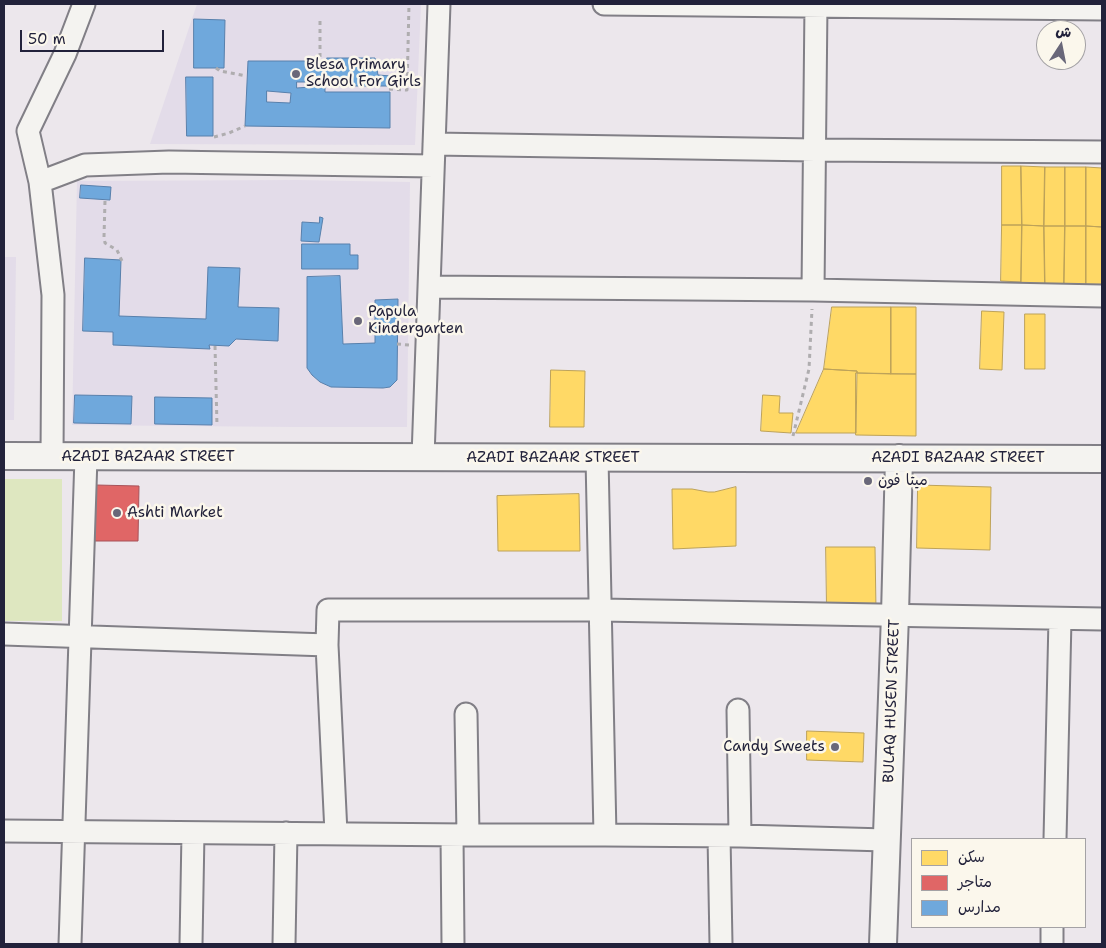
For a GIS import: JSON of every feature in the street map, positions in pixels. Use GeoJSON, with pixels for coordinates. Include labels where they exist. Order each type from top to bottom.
{"type":"FeatureCollection","features":[{"type":"Feature","properties":{"kind":"street"},"geometry":{"type":"LineString","coordinates":[[52,456],[53,295],[40,182],[28,131],[64,54],[84,4]]}},
{"type":"Feature","properties":{"kind":"street"},"geometry":{"type":"LineString","coordinates":[[423,457],[439,4]]}},
{"type":"Feature","properties":{"kind":"street"},"geometry":{"type":"LineString","coordinates":[[604,4],[1102,9]]}},
{"type":"Feature","properties":{"kind":"street"},"geometry":{"type":"LineString","coordinates":[[813,290],[816,5]]}},
{"type":"Feature","properties":{"kind":"street"},"geometry":{"type":"LineString","coordinates":[[434,144],[1102,152]]}},
{"type":"Feature","properties":{"kind":"street"},"geometry":{"type":"LineString","coordinates":[[40,182],[85,165],[169,162],[433,166]]}},
{"type":"Feature","properties":{"kind":"street"},"geometry":{"type":"LineString","coordinates":[[429,287],[813,290],[1102,296]]}},
{"type":"Feature","properties":{"kind":"street","name":"AZADI BAZAAR STREET"},"geometry":{"type":"LineString","coordinates":[[4,456],[1102,458]]}},
{"type":"Feature","properties":{"kind":"street"},"geometry":{"type":"LineString","coordinates":[[70,944],[86,457]]}},
{"type":"Feature","properties":{"kind":"street"},"geometry":{"type":"LineString","coordinates":[[597,458],[605,835]]}},
{"type":"Feature","properties":{"kind":"street","name":"BULAQ HUSEN STREET"},"geometry":{"type":"LineString","coordinates":[[883,944],[899,458]]}},
{"type":"Feature","properties":{"kind":"street"},"geometry":{"type":"LineString","coordinates":[[336,833],[327,645],[328,610],[601,610],[1102,619]]}},
{"type":"Feature","properties":{"kind":"street"},"geometry":{"type":"LineString","coordinates":[[1054,838],[1060,619]]}},
{"type":"Feature","properties":{"kind":"street"},"geometry":{"type":"LineString","coordinates":[[4,634],[327,645]]}},
{"type":"Feature","properties":{"kind":"street"},"geometry":{"type":"LineString","coordinates":[[738,710],[740,836]]}},
{"type":"Feature","properties":{"kind":"street"},"geometry":{"type":"LineString","coordinates":[[453,944],[466,714]]}},
{"type":"Feature","properties":{"kind":"street"},"geometry":{"type":"LineString","coordinates":[[4,831],[740,836],[886,840]]}},
{"type":"Feature","properties":{"kind":"street"},"geometry":{"type":"LineString","coordinates":[[191,944],[193,833]]}},
{"type":"Feature","properties":{"kind":"street"},"geometry":{"type":"LineString","coordinates":[[284,944],[286,833]]}},
{"type":"Feature","properties":{"kind":"street"},"geometry":{"type":"LineString","coordinates":[[719,836],[721,944]]}},
{"type":"Feature","properties":{"kind":"street"},"geometry":{"type":"LineString","coordinates":[[1052,928],[1052,944]]}},
{"type":"Feature","properties":{"kind":"path"},"geometry":{"type":"LineString","coordinates":[[389,90],[406,90],[409,4]]}},
{"type":"Feature","properties":{"kind":"path"},"geometry":{"type":"LineString","coordinates":[[320,21],[320,59]]}},
{"type":"Feature","properties":{"kind":"path"},"geometry":{"type":"LineString","coordinates":[[216,68],[220,71],[246,76]]}},
{"type":"Feature","properties":{"kind":"path"},"geometry":{"type":"LineString","coordinates":[[214,137],[245,126]]}},
{"type":"Feature","properties":{"kind":"path"},"geometry":{"type":"LineString","coordinates":[[105,201],[105,243],[117,250],[122,261]]}},
{"type":"Feature","properties":{"kind":"path"},"geometry":{"type":"LineString","coordinates":[[787,458],[808,369],[813,290]]}},
{"type":"Feature","properties":{"kind":"path"},"geometry":{"type":"LineString","coordinates":[[215,346],[217,426]]}},
{"type":"Feature","properties":{"kind":"shaded area","name":"Blesa Primary School For Girls"},"geometry":{"type":"Polygon","coordinates":[[[197,4],[421,4],[415,145],[150,144],[197,4]]]}},
{"type":"Feature","properties":{"kind":"shaded area"},"geometry":{"type":"Polygon","coordinates":[[[297,180],[410,182],[407,427],[72,425],[77,181],[297,180]],[[320,217],[319,223],[302,222],[302,241],[319,242],[323,218],[320,217]],[[302,244],[302,269],[358,269],[358,255],[350,255],[350,244],[302,244]],[[340,276],[307,277],[307,368],[312,375],[320,382],[331,387],[390,387],[396,380],[398,299],[375,300],[375,343],[343,344],[340,276]]]}},
{"type":"Feature","properties":{"kind":"shaded area"},"geometry":{"type":"Polygon","coordinates":[[[4,257],[16,257],[14,420],[4,420],[4,257]]]}},
{"type":"Feature","properties":{"kind":"green space"},"geometry":{"type":"Polygon","coordinates":[[[4,479],[62,479],[62,621],[4,621],[4,479]]]}},
{"type":"Feature","properties":{"kind":"building: سكن"},"geometry":{"type":"Polygon","coordinates":[[[1002,166],[1021,166],[1022,225],[1002,225],[1002,166]]]}},
{"type":"Feature","properties":{"kind":"building: سكن"},"geometry":{"type":"Polygon","coordinates":[[[1021,166],[1045,167],[1044,226],[1022,225],[1021,166]]]}},
{"type":"Feature","properties":{"kind":"building: سكن"},"geometry":{"type":"Polygon","coordinates":[[[1045,167],[1065,167],[1065,226],[1044,226],[1045,167]]]}},
{"type":"Feature","properties":{"kind":"building: سكن"},"geometry":{"type":"Polygon","coordinates":[[[1065,167],[1086,167],[1086,226],[1065,226],[1065,167]]]}},
{"type":"Feature","properties":{"kind":"building: سكن"},"geometry":{"type":"Polygon","coordinates":[[[1086,167],[1102,168],[1102,227],[1086,226],[1086,167]]]}},
{"type":"Feature","properties":{"kind":"building: سكن"},"geometry":{"type":"Polygon","coordinates":[[[1002,225],[1022,225],[1021,282],[1001,281],[1002,225]]]}},
{"type":"Feature","properties":{"kind":"building: سكن"},"geometry":{"type":"Polygon","coordinates":[[[1022,225],[1044,226],[1045,284],[1021,282],[1022,225]]]}},
{"type":"Feature","properties":{"kind":"building: سكن"},"geometry":{"type":"Polygon","coordinates":[[[1044,226],[1065,226],[1064,285],[1045,284],[1044,226]]]}},
{"type":"Feature","properties":{"kind":"building: سكن"},"geometry":{"type":"Polygon","coordinates":[[[1065,226],[1086,226],[1086,285],[1064,285],[1065,226]]]}},
{"type":"Feature","properties":{"kind":"building: سكن"},"geometry":{"type":"Polygon","coordinates":[[[1086,226],[1102,227],[1102,285],[1086,285],[1086,226]]]}},
{"type":"Feature","properties":{"kind":"building: سكن"},"geometry":{"type":"Polygon","coordinates":[[[832,307],[891,307],[891,374],[857,373],[857,371],[824,369],[832,307]]]}},
{"type":"Feature","properties":{"kind":"building: سكن"},"geometry":{"type":"Polygon","coordinates":[[[891,307],[916,307],[916,374],[891,374],[891,307]]]}},
{"type":"Feature","properties":{"kind":"building: سكن"},"geometry":{"type":"Polygon","coordinates":[[[982,311],[1004,312],[1002,370],[980,369],[982,311]]]}},
{"type":"Feature","properties":{"kind":"building: سكن"},"geometry":{"type":"Polygon","coordinates":[[[1025,314],[1045,314],[1045,369],[1025,369],[1025,314]]]}},
{"type":"Feature","properties":{"kind":"building: سكن"},"geometry":{"type":"Polygon","coordinates":[[[824,369],[857,371],[856,433],[796,433],[824,369]]]}},
{"type":"Feature","properties":{"kind":"building: سكن"},"geometry":{"type":"Polygon","coordinates":[[[551,370],[585,371],[584,427],[550,427],[551,370]]]}},
{"type":"Feature","properties":{"kind":"building: سكن"},"geometry":{"type":"Polygon","coordinates":[[[856,373],[916,374],[916,436],[856,435],[856,373]]]}},
{"type":"Feature","properties":{"kind":"building: سكن"},"geometry":{"type":"Polygon","coordinates":[[[763,395],[780,396],[779,413],[793,413],[791,433],[761,431],[763,395]]]}},
{"type":"Feature","properties":{"kind":"building: سكن"},"geometry":{"type":"Polygon","coordinates":[[[918,485],[991,487],[990,550],[917,548],[918,485]]]}},
{"type":"Feature","properties":{"kind":"building: سكن"},"geometry":{"type":"Polygon","coordinates":[[[736,487],[736,546],[673,549],[672,489],[714,492],[736,487]]]}},
{"type":"Feature","properties":{"kind":"building: سكن"},"geometry":{"type":"Polygon","coordinates":[[[579,494],[580,551],[498,551],[497,496],[579,494]]]}},
{"type":"Feature","properties":{"kind":"building: سكن"},"geometry":{"type":"Polygon","coordinates":[[[826,547],[875,547],[876,610],[827,611],[826,547]]]}},
{"type":"Feature","properties":{"kind":"building: سكن","name":"Candy Sweets"},"geometry":{"type":"Polygon","coordinates":[[[807,731],[864,733],[863,762],[807,760],[807,731]]]}},
{"type":"Feature","properties":{"kind":"building: متاجر","name":"Ashti Market"},"geometry":{"type":"Polygon","coordinates":[[[96,485],[139,486],[138,541],[95,541],[96,485]]]}},
{"type":"Feature","properties":{"kind":"building: مدارس"},"geometry":{"type":"Polygon","coordinates":[[[194,19],[225,20],[224,68],[194,68],[194,19]]]}},
{"type":"Feature","properties":{"kind":"building: مدارس"},"geometry":{"type":"Polygon","coordinates":[[[327,58],[375,58],[378,75],[391,76],[391,86],[325,86],[325,92],[390,92],[390,128],[245,126],[248,61],[327,61],[327,58]],[[297,82],[297,88],[310,87],[310,82],[297,82]],[[267,91],[267,102],[290,103],[291,93],[267,91]]]}},
{"type":"Feature","properties":{"kind":"building: مدارس"},"geometry":{"type":"Polygon","coordinates":[[[186,77],[213,77],[213,136],[187,136],[186,77]]]}},
{"type":"Feature","properties":{"kind":"building: مدارس"},"geometry":{"type":"Polygon","coordinates":[[[81,185],[111,187],[110,200],[80,198],[81,185]]]}},
{"type":"Feature","properties":{"kind":"building: مدارس"},"geometry":{"type":"Polygon","coordinates":[[[320,217],[323,218],[319,242],[301,241],[302,222],[319,223],[320,217]]]}},
{"type":"Feature","properties":{"kind":"building: مدارس"},"geometry":{"type":"Polygon","coordinates":[[[302,244],[350,244],[350,255],[358,255],[358,269],[302,269],[302,244]]]}},
{"type":"Feature","properties":{"kind":"building: مدارس"},"geometry":{"type":"Polygon","coordinates":[[[85,258],[121,260],[119,316],[206,319],[208,267],[240,268],[238,307],[279,308],[278,341],[236,339],[229,346],[209,345],[210,349],[113,345],[113,332],[83,331],[85,258]]]}},
{"type":"Feature","properties":{"kind":"building: مدارس"},"geometry":{"type":"Polygon","coordinates":[[[340,276],[343,344],[375,343],[375,300],[398,299],[397,380],[390,387],[331,387],[320,382],[307,368],[307,277],[340,276]]]}},
{"type":"Feature","properties":{"kind":"building: مدارس"},"geometry":{"type":"Polygon","coordinates":[[[75,395],[132,396],[131,424],[74,423],[75,395]]]}},
{"type":"Feature","properties":{"kind":"building: مدارس"},"geometry":{"type":"Polygon","coordinates":[[[155,397],[212,398],[212,425],[155,424],[155,397]]]}},
{"type":"Feature","properties":{"kind":"place","name":"Blesa Primary School For Girls"},"geometry":{"type":"Point","coordinates":[296,74]}},
{"type":"Feature","properties":{"kind":"place","name":"Papula Kindergarten"},"geometry":{"type":"Point","coordinates":[358,321]}},
{"type":"Feature","properties":{"kind":"place","name":"ميتا فون"},"geometry":{"type":"Point","coordinates":[868,481]}},
{"type":"Feature","properties":{"kind":"place","name":"Ashti Market"},"geometry":{"type":"Point","coordinates":[117,513]}},
{"type":"Feature","properties":{"kind":"place","name":"Candy Sweets"},"geometry":{"type":"Point","coordinates":[835,747]}}]}
